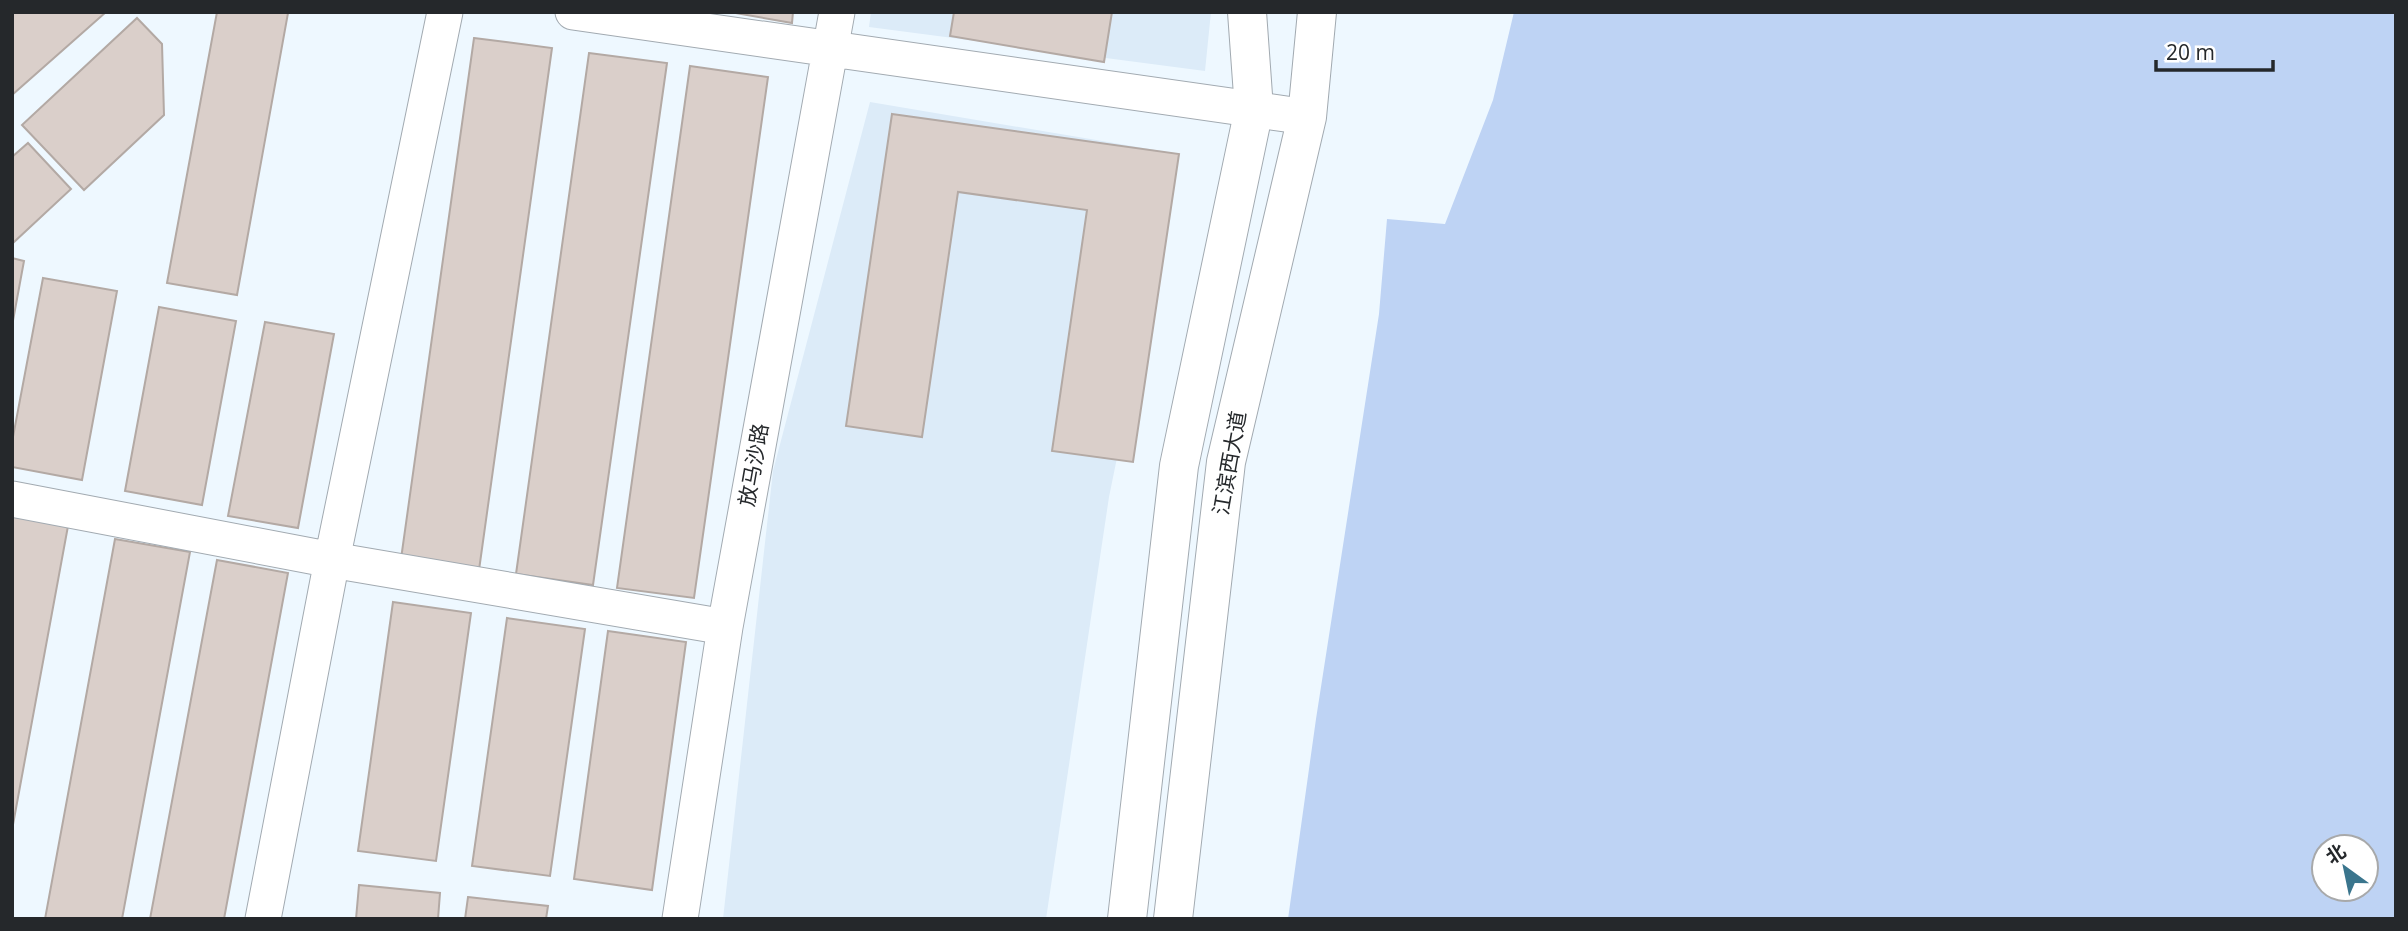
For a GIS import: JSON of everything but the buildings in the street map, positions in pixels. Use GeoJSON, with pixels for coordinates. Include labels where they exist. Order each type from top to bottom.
{"type":"FeatureCollection","features":[{"type":"Feature","properties":{"kind":"main road"},"geometry":{"type":"LineString","coordinates":[[1127,919],[1179,466],[1254,109],[1247,12]]}},
{"type":"Feature","properties":{"kind":"main road","name":"江滨西大道"},"geometry":{"type":"LineString","coordinates":[[1173,919],[1226,462],[1307,117],[1317,12]]}},
{"type":"Feature","properties":{"kind":"street"},"geometry":{"type":"LineString","coordinates":[[263,919],[332,560],[445,12]]}},
{"type":"Feature","properties":{"kind":"street"},"geometry":{"type":"LineString","coordinates":[[573,12],[1307,117]]}},
{"type":"Feature","properties":{"kind":"street","name":"放马沙路"},"geometry":{"type":"LineString","coordinates":[[680,919],[724,627],[837,12]]}},
{"type":"Feature","properties":{"kind":"street"},"geometry":{"type":"LineString","coordinates":[[12,499],[332,560],[724,627]]}},
{"type":"Feature","properties":{"kind":"shaded area"},"geometry":{"type":"Polygon","coordinates":[[[871,12],[1211,12],[1205,71],[869,27],[871,12]]]}},
{"type":"Feature","properties":{"kind":"shaded area"},"geometry":{"type":"Polygon","coordinates":[[[870,102],[1179,154],[1109,497],[1046,919],[723,919],[773,471],[870,102]]]}},
{"type":"Feature","properties":{"kind":"water"},"geometry":{"type":"Polygon","coordinates":[[[1514,12],[2396,12],[2396,919],[1288,919],[1379,314],[1387,219],[1445,224],[1493,100],[1514,12]]]}}]}
